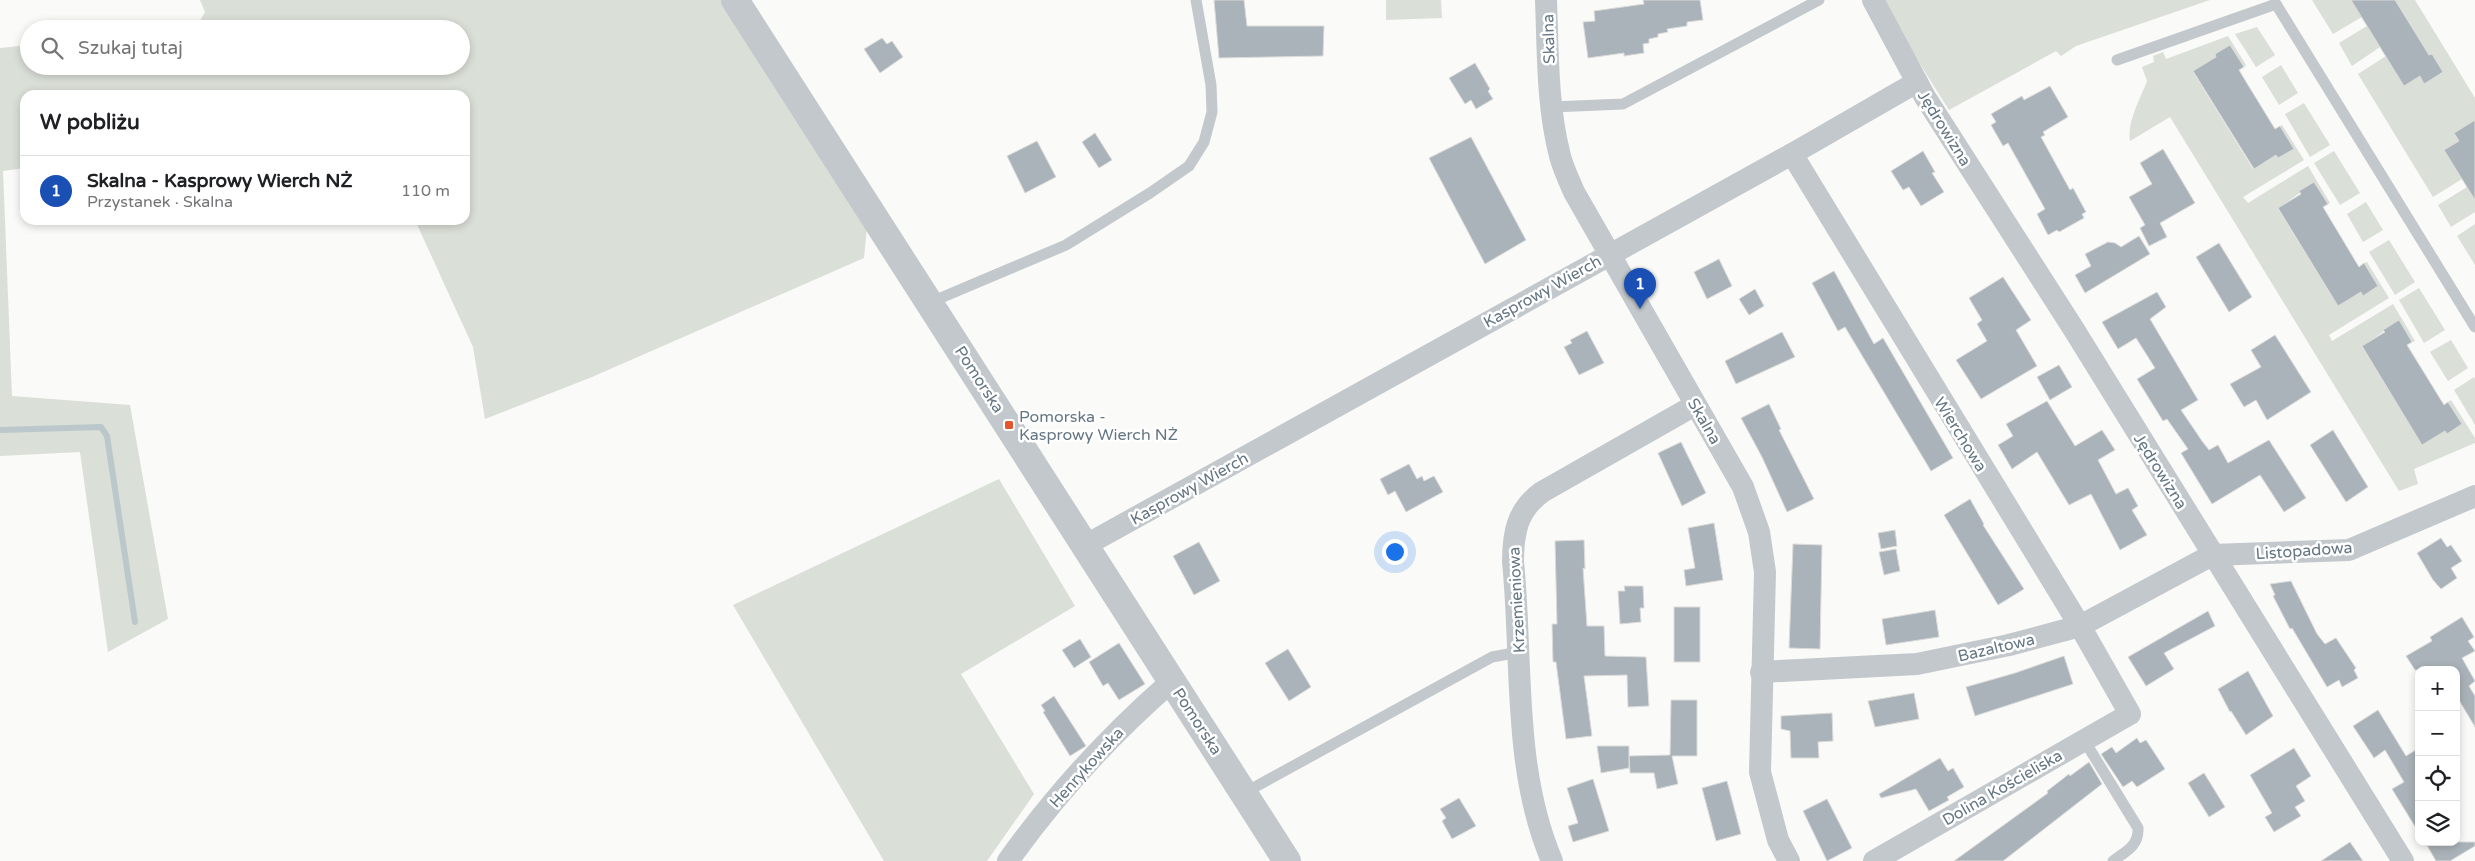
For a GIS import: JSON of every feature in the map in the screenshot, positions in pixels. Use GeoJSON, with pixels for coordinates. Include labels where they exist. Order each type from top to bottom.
{"type":"FeatureCollection","features":[{"type":"Feature","properties":{"kind":"street","name":"Pomorska"},"geometry":{"type":"LineString","coordinates":[[735,0],[931,302],[1287,861]]}},
{"type":"Feature","properties":{"kind":"street","name":"Skalna"},"geometry":{"type":"LineString","coordinates":[[1546,0],[1552,107],[1560,158],[1574,192],[1608,254],[1743,487],[1759,532],[1765,572],[1760,772],[1778,840],[1789,861]]}},
{"type":"Feature","properties":{"kind":"street"},"geometry":{"type":"LineString","coordinates":[[1873,0],[1917,82]]}},
{"type":"Feature","properties":{"kind":"street","name":"Kasprowy Wierch"},"geometry":{"type":"LineString","coordinates":[[1086,545],[1608,254],[1792,154],[1917,82]]}},
{"type":"Feature","properties":{"kind":"street","name":"Jędrowizna"},"geometry":{"type":"LineString","coordinates":[[1917,82],[2073,328],[2403,861]]}},
{"type":"Feature","properties":{"kind":"street","name":"Wierchowa"},"geometry":{"type":"LineString","coordinates":[[1792,154],[2080,626],[2130,714]]}},
{"type":"Feature","properties":{"kind":"street","name":"Krzemieniowa"},"geometry":{"type":"LineString","coordinates":[[1552,861],[1539,829],[1531,794],[1524,734],[1514,538],[1519,518],[1527,504],[1542,492],[1695,405]]}},
{"type":"Feature","properties":{"kind":"street","name":"Listopadowa"},"geometry":{"type":"LineString","coordinates":[[2212,555],[2349,550],[2475,496]]}},
{"type":"Feature","properties":{"kind":"street","name":"Bazaltowa"},"geometry":{"type":"LineString","coordinates":[[1761,672],[1917,664],[2080,626],[2212,555]]}},
{"type":"Feature","properties":{"kind":"street","name":"Henrykowska"},"geometry":{"type":"LineString","coordinates":[[1008,861],[1048,809],[1093,758],[1135,714],[1172,681]]}},
{"type":"Feature","properties":{"kind":"street","name":"Dolina Kościeliska"},"geometry":{"type":"LineString","coordinates":[[1874,861],[2130,714]]}},
{"type":"Feature","properties":{"kind":"lane"},"geometry":{"type":"LineString","coordinates":[[931,302],[1066,245],[1150,193],[1189,166],[1204,142],[1212,112],[1211,85],[1196,0]]}},
{"type":"Feature","properties":{"kind":"lane"},"geometry":{"type":"LineString","coordinates":[[1552,107],[1623,104],[1819,0]]}},
{"type":"Feature","properties":{"kind":"lane"},"geometry":{"type":"LineString","coordinates":[[2116,60],[2276,4],[2475,327]]}},
{"type":"Feature","properties":{"kind":"lane"},"geometry":{"type":"LineString","coordinates":[[1244,792],[1492,657],[1519,652]]}},
{"type":"Feature","properties":{"kind":"lane"},"geometry":{"type":"LineString","coordinates":[[2084,740],[2138,828],[2135,845],[2113,861]]}},
{"type":"Feature","properties":{"kind":"shaded area"},"geometry":{"type":"Polygon","coordinates":[[[200,0],[721,0],[867,228],[864,258],[592,377],[485,419],[473,347],[417,225],[470,225],[470,90],[20,90],[20,169],[3,171],[12,396],[130,405],[168,619],[108,652],[80,452],[0,456],[0,48],[20,46],[20,75],[470,75],[470,20],[200,20],[205,12],[200,0]]]}},
{"type":"Feature","properties":{"kind":"shaded area"},"geometry":{"type":"Polygon","coordinates":[[[1386,0],[1441,0],[1442,18],[1386,20],[1386,0]]]}},
{"type":"Feature","properties":{"kind":"shaded area"},"geometry":{"type":"Polygon","coordinates":[[[1883,0],[2210,0],[2076,46],[2061,56],[2056,51],[1949,110],[1896,26],[1883,0]]]}},
{"type":"Feature","properties":{"kind":"shaded area"},"geometry":{"type":"Polygon","coordinates":[[[2312,0],[2351,0],[2362,17],[2333,34],[2312,0]]]}},
{"type":"Feature","properties":{"kind":"shaded area"},"geometry":{"type":"Polygon","coordinates":[[[2395,0],[2415,0],[2475,98],[2475,123],[2473,121],[2454,133],[2459,141],[2462,179],[2433,197],[2358,74],[2386,56],[2420,76],[2425,83],[2443,72],[2432,54],[2429,55],[2395,0]]]}},
{"type":"Feature","properties":{"kind":"shaded area"},"geometry":{"type":"Polygon","coordinates":[[[2367,26],[2380,47],[2352,66],[2339,43],[2367,26]]]}},
{"type":"Feature","properties":{"kind":"shaded area"},"geometry":{"type":"Polygon","coordinates":[[[2257,27],[2275,55],[2256,67],[2235,34],[2257,27]]]}},
{"type":"Feature","properties":{"kind":"shaded area"},"geometry":{"type":"Polygon","coordinates":[[[2228,36],[2246,65],[2244,67],[2230,45],[2215,54],[2216,57],[2193,72],[2253,169],[2276,155],[2278,158],[2293,149],[2280,126],[2282,125],[2304,160],[2243,197],[2248,203],[2308,166],[2330,203],[2328,204],[2314,182],[2278,209],[2338,306],[2361,292],[2363,295],[2378,286],[2364,263],[2367,262],[2389,298],[2329,335],[2332,341],[2393,304],[2415,341],[2412,342],[2399,320],[2362,347],[2422,444],[2445,431],[2447,434],[2462,424],[2448,402],[2451,400],[2475,438],[2475,443],[2414,469],[2418,484],[2399,491],[2170,117],[2130,141],[2132,118],[2147,81],[2142,67],[2154,62],[2153,56],[2163,52],[2166,59],[2228,36]]]}},
{"type":"Feature","properties":{"kind":"shaded area"},"geometry":{"type":"Polygon","coordinates":[[[2281,65],[2298,93],[2279,105],[2262,77],[2281,65]]]}},
{"type":"Feature","properties":{"kind":"shaded area"},"geometry":{"type":"Polygon","coordinates":[[[2304,103],[2330,145],[2310,157],[2285,114],[2304,103]]]}},
{"type":"Feature","properties":{"kind":"shaded area"},"geometry":{"type":"Polygon","coordinates":[[[2334,151],[2360,193],[2340,205],[2314,163],[2334,151]]]}},
{"type":"Feature","properties":{"kind":"shaded area"},"geometry":{"type":"Polygon","coordinates":[[[2467,187],[2475,200],[2475,212],[2451,227],[2438,205],[2467,187]]]}},
{"type":"Feature","properties":{"kind":"shaded area"},"geometry":{"type":"Polygon","coordinates":[[[2366,202],[2383,230],[2363,242],[2347,214],[2366,202]]]}},
{"type":"Feature","properties":{"kind":"shaded area"},"geometry":{"type":"Polygon","coordinates":[[[2475,224],[2475,265],[2457,236],[2475,224]]]}},
{"type":"Feature","properties":{"kind":"shaded area"},"geometry":{"type":"Polygon","coordinates":[[[2389,240],[2415,282],[2395,295],[2369,252],[2389,240]]]}},
{"type":"Feature","properties":{"kind":"shaded area"},"geometry":{"type":"Polygon","coordinates":[[[2419,288],[2445,330],[2424,343],[2399,300],[2419,288]]]}},
{"type":"Feature","properties":{"kind":"shaded area"},"geometry":{"type":"Polygon","coordinates":[[[2451,340],[2468,368],[2448,381],[2430,352],[2451,340]]]}},
{"type":"Feature","properties":{"kind":"shaded area"},"geometry":{"type":"Polygon","coordinates":[[[2474,377],[2475,379],[2475,425],[2454,390],[2474,377]]]}},
{"type":"Feature","properties":{"kind":"shaded area"},"geometry":{"type":"Polygon","coordinates":[[[999,479],[1075,606],[961,674],[1034,794],[987,861],[884,861],[733,605],[999,479]]]}},
{"type":"Feature","properties":{"kind":"building"},"geometry":{"type":"Polygon","coordinates":[[[1214,0],[1244,0],[1247,26],[1324,26],[1323,56],[1219,58],[1214,0]]]}},
{"type":"Feature","properties":{"kind":"building"},"geometry":{"type":"Polygon","coordinates":[[[1643,0],[1700,0],[1703,20],[1687,22],[1687,26],[1667,29],[1668,32],[1658,34],[1658,37],[1649,39],[1649,43],[1643,44],[1644,53],[1624,56],[1624,53],[1588,58],[1583,22],[1595,21],[1594,11],[1644,4],[1643,0]]]}},
{"type":"Feature","properties":{"kind":"building"},"geometry":{"type":"Polygon","coordinates":[[[2351,0],[2395,0],[2429,55],[2432,54],[2443,72],[2424,84],[2420,76],[2404,86],[2351,0]]]}},
{"type":"Feature","properties":{"kind":"building"},"geometry":{"type":"Polygon","coordinates":[[[882,38],[887,44],[892,41],[903,57],[880,73],[864,49],[882,38]]]}},
{"type":"Feature","properties":{"kind":"building"},"geometry":{"type":"Polygon","coordinates":[[[2230,45],[2244,67],[2239,70],[2275,129],[2280,126],[2294,149],[2278,158],[2276,155],[2254,169],[2193,71],[2216,57],[2215,54],[2230,45]]]}},
{"type":"Feature","properties":{"kind":"building"},"geometry":{"type":"Polygon","coordinates":[[[1475,63],[1490,89],[1488,91],[1493,99],[1476,109],[1471,100],[1465,104],[1449,78],[1475,63]]]}},
{"type":"Feature","properties":{"kind":"building"},"geometry":{"type":"Polygon","coordinates":[[[2050,86],[2068,117],[2043,132],[2045,135],[2041,137],[2070,190],[2073,188],[2086,212],[2082,214],[2084,218],[2059,232],[2057,230],[2048,235],[2037,214],[2045,209],[2008,143],[2003,146],[1991,125],[1996,122],[1991,114],[2022,96],[2024,100],[2050,86]]]}},
{"type":"Feature","properties":{"kind":"building"},"geometry":{"type":"Polygon","coordinates":[[[2475,120],[2475,200],[2444,150],[2459,141],[2454,133],[2475,120]]]}},
{"type":"Feature","properties":{"kind":"building"},"geometry":{"type":"Polygon","coordinates":[[[1095,133],[1112,160],[1099,168],[1082,142],[1095,133]]]}},
{"type":"Feature","properties":{"kind":"building"},"geometry":{"type":"Polygon","coordinates":[[[1471,137],[1526,240],[1485,264],[1429,158],[1471,137]]]}},
{"type":"Feature","properties":{"kind":"building"},"geometry":{"type":"Polygon","coordinates":[[[1037,141],[1056,177],[1025,193],[1007,156],[1037,141]]]}},
{"type":"Feature","properties":{"kind":"building"},"geometry":{"type":"Polygon","coordinates":[[[2163,149],[2195,203],[2160,223],[2167,237],[2149,246],[2140,228],[2145,225],[2129,197],[2152,184],[2140,163],[2163,149]]]}},
{"type":"Feature","properties":{"kind":"building"},"geometry":{"type":"Polygon","coordinates":[[[1923,151],[1935,172],[1932,173],[1944,192],[1921,206],[1909,187],[1903,190],[1891,171],[1923,151]]]}},
{"type":"Feature","properties":{"kind":"building"},"geometry":{"type":"Polygon","coordinates":[[[2314,182],[2328,204],[2323,207],[2359,267],[2364,263],[2378,286],[2363,296],[2361,292],[2338,306],[2278,208],[2301,194],[2299,191],[2314,182]]]}},
{"type":"Feature","properties":{"kind":"building"},"geometry":{"type":"Polygon","coordinates":[[[2139,236],[2150,254],[2085,293],[2075,275],[2091,266],[2085,254],[2108,242],[2115,243],[2121,247],[2139,236]]]}},
{"type":"Feature","properties":{"kind":"building"},"geometry":{"type":"Polygon","coordinates":[[[2219,243],[2252,297],[2229,312],[2196,257],[2219,243]]]}},
{"type":"Feature","properties":{"kind":"building"},"geometry":{"type":"Polygon","coordinates":[[[1719,259],[1732,286],[1707,299],[1694,272],[1719,259]]]}},
{"type":"Feature","properties":{"kind":"building"},"geometry":{"type":"Polygon","coordinates":[[[1834,271],[1874,344],[1883,338],[1953,458],[1931,471],[1845,327],[1838,331],[1812,283],[1834,271]]]}},
{"type":"Feature","properties":{"kind":"building"},"geometry":{"type":"Polygon","coordinates":[[[2003,277],[2031,320],[2016,330],[2037,366],[1981,399],[1956,360],[1987,341],[1977,324],[1982,320],[1969,298],[2003,277]]]}},
{"type":"Feature","properties":{"kind":"building"},"geometry":{"type":"Polygon","coordinates":[[[1755,289],[1764,306],[1749,315],[1739,299],[1755,289]]]}},
{"type":"Feature","properties":{"kind":"building"},"geometry":{"type":"Polygon","coordinates":[[[2157,292],[2166,307],[2150,319],[2198,400],[2181,410],[2202,441],[2209,450],[2218,445],[2228,463],[2269,440],[2306,498],[2284,512],[2260,475],[2212,504],[2181,453],[2188,449],[2167,419],[2163,421],[2137,379],[2155,368],[2136,338],[2118,349],[2102,322],[2157,292]]]}},
{"type":"Feature","properties":{"kind":"building"},"geometry":{"type":"Polygon","coordinates":[[[2399,320],[2412,342],[2407,345],[2444,405],[2448,402],[2462,424],[2447,434],[2445,431],[2422,445],[2362,346],[2385,332],[2383,330],[2399,320]]]}},
{"type":"Feature","properties":{"kind":"building"},"geometry":{"type":"Polygon","coordinates":[[[1587,331],[1604,363],[1579,375],[1564,347],[1572,343],[1570,340],[1587,331]]]}},
{"type":"Feature","properties":{"kind":"building"},"geometry":{"type":"Polygon","coordinates":[[[1782,332],[1795,357],[1736,384],[1725,361],[1782,332]]]}},
{"type":"Feature","properties":{"kind":"building"},"geometry":{"type":"Polygon","coordinates":[[[2275,335],[2311,392],[2267,420],[2256,400],[2244,407],[2230,384],[2261,367],[2251,350],[2275,335]]]}},
{"type":"Feature","properties":{"kind":"building"},"geometry":{"type":"Polygon","coordinates":[[[2059,365],[2072,387],[2050,400],[2037,377],[2059,365]]]}},
{"type":"Feature","properties":{"kind":"building"},"geometry":{"type":"Polygon","coordinates":[[[2047,401],[2075,446],[2102,430],[2115,450],[2098,460],[2116,494],[2128,488],[2138,506],[2132,510],[2147,535],[2120,550],[2091,494],[2069,505],[2037,452],[2012,469],[1998,445],[2013,436],[2006,424],[2047,401]]]}},
{"type":"Feature","properties":{"kind":"building"},"geometry":{"type":"Polygon","coordinates":[[[1769,404],[1781,429],[1779,430],[1814,499],[1787,512],[1762,457],[1741,418],[1769,404]]]}},
{"type":"Feature","properties":{"kind":"building"},"geometry":{"type":"Polygon","coordinates":[[[2333,430],[2368,487],[2346,502],[2310,445],[2333,430]]]}},
{"type":"Feature","properties":{"kind":"building"},"geometry":{"type":"Polygon","coordinates":[[[1681,442],[1706,493],[1682,506],[1658,453],[1681,442]]]}},
{"type":"Feature","properties":{"kind":"building"},"geometry":{"type":"Polygon","coordinates":[[[1409,464],[1417,479],[1422,476],[1424,481],[1434,476],[1443,492],[1406,512],[1395,491],[1388,495],[1380,479],[1409,464]]]}},
{"type":"Feature","properties":{"kind":"building"},"geometry":{"type":"Polygon","coordinates":[[[1970,499],[1983,525],[2024,589],[1998,605],[1944,515],[1970,499]]]}},
{"type":"Feature","properties":{"kind":"building"},"geometry":{"type":"Polygon","coordinates":[[[1714,523],[1723,580],[1686,586],[1684,570],[1695,568],[1688,528],[1714,523]]]}},
{"type":"Feature","properties":{"kind":"building"},"geometry":{"type":"Polygon","coordinates":[[[1895,530],[1897,546],[1881,549],[1878,533],[1895,530]]]}},
{"type":"Feature","properties":{"kind":"building"},"geometry":{"type":"Polygon","coordinates":[[[2441,538],[2447,547],[2451,545],[2462,561],[2451,568],[2457,578],[2441,589],[2433,580],[2417,553],[2441,538]]]}},
{"type":"Feature","properties":{"kind":"building"},"geometry":{"type":"Polygon","coordinates":[[[1584,540],[1585,569],[1583,568],[1587,626],[1604,626],[1605,656],[1646,657],[1649,706],[1628,707],[1627,675],[1584,676],[1592,736],[1566,739],[1556,662],[1553,662],[1552,624],[1557,624],[1555,541],[1584,540]]]}},
{"type":"Feature","properties":{"kind":"building"},"geometry":{"type":"Polygon","coordinates":[[[1199,542],[1220,581],[1194,595],[1173,556],[1199,542]]]}},
{"type":"Feature","properties":{"kind":"building"},"geometry":{"type":"Polygon","coordinates":[[[1793,544],[1822,545],[1820,649],[1789,648],[1793,544]]]}},
{"type":"Feature","properties":{"kind":"building"},"geometry":{"type":"Polygon","coordinates":[[[1896,549],[1900,571],[1884,575],[1879,552],[1896,549]]]}},
{"type":"Feature","properties":{"kind":"building"},"geometry":{"type":"Polygon","coordinates":[[[2291,581],[2317,634],[2325,644],[2336,638],[2356,668],[2354,670],[2358,678],[2342,687],[2339,680],[2327,687],[2292,628],[2290,629],[2273,596],[2275,595],[2270,584],[2291,581]]]}},
{"type":"Feature","properties":{"kind":"building"},"geometry":{"type":"Polygon","coordinates":[[[1624,586],[1643,586],[1644,608],[1640,608],[1641,622],[1620,624],[1618,591],[1625,591],[1624,586]]]}},
{"type":"Feature","properties":{"kind":"building"},"geometry":{"type":"Polygon","coordinates":[[[1674,607],[1700,607],[1700,662],[1674,662],[1674,607]]]}},
{"type":"Feature","properties":{"kind":"building"},"geometry":{"type":"Polygon","coordinates":[[[1935,610],[1939,637],[1886,645],[1882,619],[1935,610]]]}},
{"type":"Feature","properties":{"kind":"building"},"geometry":{"type":"Polygon","coordinates":[[[2208,611],[2215,626],[2164,653],[2174,669],[2146,686],[2128,657],[2208,611]]]}},
{"type":"Feature","properties":{"kind":"building"},"geometry":{"type":"Polygon","coordinates":[[[2462,617],[2474,637],[2468,641],[2475,651],[2462,658],[2475,681],[2469,686],[2475,696],[2475,727],[2460,702],[2460,666],[2415,666],[2415,670],[2406,656],[2432,641],[2430,637],[2462,617]]]}},
{"type":"Feature","properties":{"kind":"building"},"geometry":{"type":"Polygon","coordinates":[[[1080,639],[1091,657],[1074,668],[1062,650],[1080,639]]]}},
{"type":"Feature","properties":{"kind":"building"},"geometry":{"type":"Polygon","coordinates":[[[1119,643],[1145,684],[1119,700],[1108,683],[1103,686],[1089,662],[1119,643]]]}},
{"type":"Feature","properties":{"kind":"building"},"geometry":{"type":"Polygon","coordinates":[[[1288,649],[1311,687],[1289,701],[1265,663],[1288,649]]]}},
{"type":"Feature","properties":{"kind":"building"},"geometry":{"type":"Polygon","coordinates":[[[2064,656],[2073,684],[1975,716],[1966,687],[2064,656]]]}},
{"type":"Feature","properties":{"kind":"building"},"geometry":{"type":"Polygon","coordinates":[[[2248,671],[2273,716],[2246,735],[2230,712],[2218,689],[2248,671]]]}},
{"type":"Feature","properties":{"kind":"building"},"geometry":{"type":"Polygon","coordinates":[[[1914,693],[1919,719],[1875,727],[1868,701],[1914,693]]]}},
{"type":"Feature","properties":{"kind":"building"},"geometry":{"type":"Polygon","coordinates":[[[1054,696],[1086,746],[1070,756],[1043,712],[1045,711],[1041,705],[1054,696]]]}},
{"type":"Feature","properties":{"kind":"building"},"geometry":{"type":"Polygon","coordinates":[[[1671,700],[1697,700],[1697,756],[1672,756],[1678,784],[1657,789],[1654,773],[1630,773],[1629,756],[1670,755],[1671,700]]]}},
{"type":"Feature","properties":{"kind":"building"},"geometry":{"type":"Polygon","coordinates":[[[2378,710],[2406,756],[2415,750],[2415,826],[2392,789],[2404,782],[2385,750],[2374,758],[2353,726],[2378,710]]]}},
{"type":"Feature","properties":{"kind":"building"},"geometry":{"type":"Polygon","coordinates":[[[1832,713],[1833,741],[1818,742],[1819,758],[1791,758],[1790,731],[1781,729],[1781,716],[1832,713]]]}},
{"type":"Feature","properties":{"kind":"building"},"geometry":{"type":"Polygon","coordinates":[[[2137,738],[2140,743],[2146,740],[2165,769],[2137,787],[2132,781],[2123,787],[2101,754],[2112,747],[2116,753],[2137,738]]]}},
{"type":"Feature","properties":{"kind":"building"},"geometry":{"type":"Polygon","coordinates":[[[1597,746],[1629,746],[1629,768],[1601,773],[1597,746]]]}},
{"type":"Feature","properties":{"kind":"building"},"geometry":{"type":"Polygon","coordinates":[[[2294,748],[2311,776],[2296,786],[2305,801],[2295,807],[2301,816],[2274,832],[2265,817],[2272,813],[2250,775],[2294,748]]]}},
{"type":"Feature","properties":{"kind":"building"},"geometry":{"type":"Polygon","coordinates":[[[1940,758],[1948,771],[1953,768],[1964,787],[1947,797],[1949,800],[1929,811],[1916,789],[1881,798],[1879,794],[1940,758]]]}},
{"type":"Feature","properties":{"kind":"building"},"geometry":{"type":"Polygon","coordinates":[[[2089,762],[2102,784],[2003,861],[1954,861],[2048,793],[2047,791],[2069,774],[2070,776],[2089,762]]]}},
{"type":"Feature","properties":{"kind":"building"},"geometry":{"type":"Polygon","coordinates":[[[2204,773],[2225,807],[2209,817],[2188,783],[2204,773]]]}},
{"type":"Feature","properties":{"kind":"building"},"geometry":{"type":"Polygon","coordinates":[[[1593,779],[1609,831],[1573,842],[1568,826],[1578,823],[1567,788],[1593,779]]]}},
{"type":"Feature","properties":{"kind":"building"},"geometry":{"type":"Polygon","coordinates":[[[1727,781],[1741,834],[1716,841],[1702,788],[1727,781]]]}},
{"type":"Feature","properties":{"kind":"building"},"geometry":{"type":"Polygon","coordinates":[[[1459,798],[1476,826],[1452,839],[1442,821],[1446,818],[1440,809],[1459,798]]]}},
{"type":"Feature","properties":{"kind":"building"},"geometry":{"type":"Polygon","coordinates":[[[1827,799],[1852,848],[1827,861],[1803,811],[1827,799]]]}},
{"type":"Feature","properties":{"kind":"building"},"geometry":{"type":"Polygon","coordinates":[[[2350,842],[2363,861],[2321,861],[2350,842]]]}},
{"type":"Feature","properties":{"kind":"building"},"geometry":{"type":"Polygon","coordinates":[[[2460,842],[2475,842],[2475,846],[2450,861],[2436,861],[2427,846],[2460,846],[2460,842]]]}},
{"type":"Feature","properties":{"kind":"waterway"},"geometry":{"type":"LineString","coordinates":[[0,430],[101,427],[107,436],[135,622]]}},
{"type":"Feature","properties":{"kind":"place","name":"Skalna - Kasprowy Wierch NŻ"},"geometry":{"type":"Point","coordinates":[1640,309]}},
{"type":"Feature","properties":{"kind":"place","name":"Pomorska - Kasprowy Wierch NŻ"},"geometry":{"type":"Point","coordinates":[1009,425]}}]}
